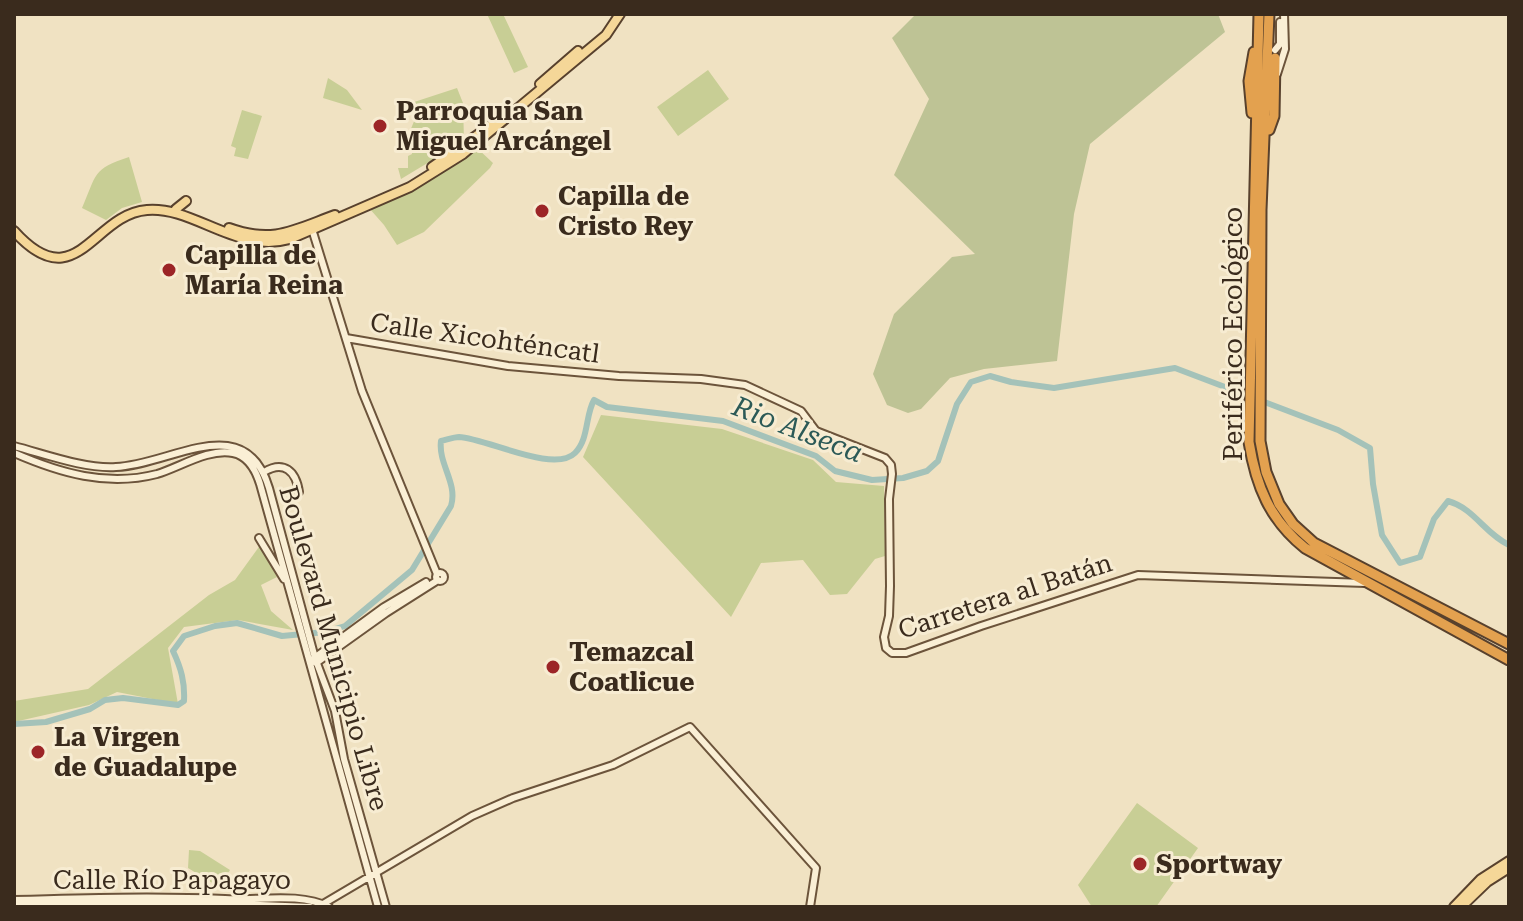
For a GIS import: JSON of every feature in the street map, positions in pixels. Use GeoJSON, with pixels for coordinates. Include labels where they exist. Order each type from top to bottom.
{"type":"FeatureCollection","features":[{"type":"Feature","properties":{"kind":"highway","name":"Periférico Ecológico"},"geometry":{"type":"LineString","coordinates":[[1256,379],[1259,14]]}},
{"type":"Feature","properties":{"kind":"highway","name":"Periférico Ecológico"},"geometry":{"type":"LineString","coordinates":[[1270,14],[1255,414],[1249,442],[1261,490],[1285,531],[1305,548],[1509,660]]}},
{"type":"Feature","properties":{"kind":"highway"},"geometry":{"type":"LineString","coordinates":[[1266,137],[1274,116],[1279,50],[1270,14]]}},
{"type":"Feature","properties":{"kind":"highway","name":"Periférico Ecológico"},"geometry":{"type":"LineString","coordinates":[[1255,414],[1268,479],[1283,511],[1297,529],[1334,555],[1509,644]]}},
{"type":"Feature","properties":{"kind":"main road"},"geometry":{"type":"LineString","coordinates":[[14,231],[36,252],[58,257],[78,252],[122,218],[148,209],[173,213],[257,242],[285,241],[409,184],[520,101],[559,65],[602,33],[614,14]]}},
{"type":"Feature","properties":{"kind":"main road"},"geometry":{"type":"LineString","coordinates":[[14,224],[38,248],[65,251],[83,243],[126,210],[149,205],[176,209],[256,236],[282,235],[312,228],[410,187],[463,154],[606,35],[620,14]]}},
{"type":"Feature","properties":{"kind":"main road"},"geometry":{"type":"LineString","coordinates":[[176,209],[186,201]]}},
{"type":"Feature","properties":{"kind":"main road"},"geometry":{"type":"LineString","coordinates":[[1454,907],[1481,879],[1509,861]]}},
{"type":"Feature","properties":{"kind":"main road"},"geometry":{"type":"LineString","coordinates":[[1461,907],[1487,882],[1509,868]]}},
{"type":"Feature","properties":{"kind":"street"},"geometry":{"type":"LineString","coordinates":[[1279,50],[1282,14]]}},
{"type":"Feature","properties":{"kind":"street"},"geometry":{"type":"LineString","coordinates":[[312,228],[362,391],[438,576]]}},
{"type":"Feature","properties":{"kind":"street","name":"Calle Xicohténcatl"},"geometry":{"type":"LineString","coordinates":[[346,338],[508,366],[619,376],[701,379],[745,385],[801,411],[816,431],[885,458]]}},
{"type":"Feature","properties":{"kind":"street","name":"Boulevard Municipio Libre"},"geometry":{"type":"LineString","coordinates":[[14,446],[104,467],[143,463],[206,446],[226,445],[247,453],[264,472],[303,627]]}},
{"type":"Feature","properties":{"kind":"street","name":"Boulevard Municipio Libre"},"geometry":{"type":"LineString","coordinates":[[14,453],[76,475],[126,479],[158,473],[220,452],[239,455],[257,474],[289,587],[309,642],[373,874],[386,907]]}},
{"type":"Feature","properties":{"kind":"street","name":"Carretera al Batán"},"geometry":{"type":"LineString","coordinates":[[885,458],[892,474],[889,616],[884,637],[886,648],[898,654],[1138,575],[1365,583]]}},
{"type":"Feature","properties":{"kind":"street"},"geometry":{"type":"LineString","coordinates":[[264,472],[276,466],[286,468],[295,477],[299,492]]}},
{"type":"Feature","properties":{"kind":"street"},"geometry":{"type":"LineString","coordinates":[[259,538],[289,587]]}},
{"type":"Feature","properties":{"kind":"street","name":"Carretera al Batán"},"geometry":{"type":"LineString","coordinates":[[1330,583],[1347,580],[1352,575]]}},
{"type":"Feature","properties":{"kind":"street"},"geometry":{"type":"LineString","coordinates":[[313,662],[384,607],[438,576]]}},
{"type":"Feature","properties":{"kind":"street"},"geometry":{"type":"LineString","coordinates":[[313,662],[438,576]]}},
{"type":"Feature","properties":{"kind":"street"},"geometry":{"type":"LineString","coordinates":[[309,642],[325,651]]}},
{"type":"Feature","properties":{"kind":"street","name":"Boulevard Municipio Libre"},"geometry":{"type":"LineString","coordinates":[[309,642],[313,662],[335,711],[378,907]]}},
{"type":"Feature","properties":{"kind":"street"},"geometry":{"type":"LineString","coordinates":[[326,906],[373,874],[488,808],[613,765],[690,727],[816,868],[810,907]]}},
{"type":"Feature","properties":{"kind":"street","name":"Calle Río Papagayo"},"geometry":{"type":"LineString","coordinates":[[116,902],[188,896],[306,900],[326,906]]}},
{"type":"Feature","properties":{"kind":"street","name":"Calle Río Papagayo"},"geometry":{"type":"LineString","coordinates":[[14,902],[186,902],[310,907]]}},
{"type":"Feature","properties":{"kind":"green space"},"geometry":{"type":"Polygon","coordinates":[[[487,14],[503,14],[528,67],[514,73],[487,14]]]}},
{"type":"Feature","properties":{"kind":"green space"},"geometry":{"type":"Polygon","coordinates":[[[916,14],[1218,14],[1225,32],[1090,144],[1074,214],[1057,361],[984,369],[950,378],[921,409],[908,413],[887,405],[873,374],[894,314],[952,257],[975,254],[894,175],[929,99],[892,38],[916,14]]]}},
{"type":"Feature","properties":{"kind":"green space"},"geometry":{"type":"Polygon","coordinates":[[[708,70],[729,99],[678,136],[657,107],[708,70]]]}},
{"type":"Feature","properties":{"kind":"green space"},"geometry":{"type":"Polygon","coordinates":[[[328,78],[347,90],[362,110],[323,98],[328,78]]]}},
{"type":"Feature","properties":{"kind":"green space"},"geometry":{"type":"Polygon","coordinates":[[[457,88],[463,103],[464,141],[401,179],[398,168],[408,168],[408,156],[412,154],[410,131],[415,119],[408,104],[457,88]]]}},
{"type":"Feature","properties":{"kind":"green space"},"geometry":{"type":"Polygon","coordinates":[[[242,110],[262,116],[248,159],[234,156],[236,148],[231,146],[242,110]]]}},
{"type":"Feature","properties":{"kind":"green space"},"geometry":{"type":"Polygon","coordinates":[[[477,148],[493,163],[490,168],[424,232],[397,245],[369,208],[477,148]]]}},
{"type":"Feature","properties":{"kind":"green space"},"geometry":{"type":"Polygon","coordinates":[[[129,157],[142,202],[122,208],[106,220],[82,208],[97,174],[108,165],[129,157]]]}},
{"type":"Feature","properties":{"kind":"green space"},"geometry":{"type":"Polygon","coordinates":[[[601,415],[722,429],[813,460],[836,482],[884,486],[885,556],[875,559],[847,594],[830,595],[803,560],[761,563],[731,617],[583,457],[601,415]]]}},
{"type":"Feature","properties":{"kind":"green space"},"geometry":{"type":"Polygon","coordinates":[[[261,544],[277,577],[261,585],[271,611],[293,630],[238,620],[184,627],[168,648],[178,704],[117,692],[89,705],[14,722],[14,701],[88,689],[209,595],[235,580],[261,544]]]}},
{"type":"Feature","properties":{"kind":"green space","name":"Sportway"},"geometry":{"type":"Polygon","coordinates":[[[1137,803],[1198,848],[1156,907],[1092,907],[1078,885],[1137,803]]]}},
{"type":"Feature","properties":{"kind":"green space"},"geometry":{"type":"Polygon","coordinates":[[[189,850],[200,851],[230,870],[219,887],[188,868],[189,850]]]}},
{"type":"Feature","properties":{"kind":"waterway","name":"Rio Alseca"},"geometry":{"type":"LineString","coordinates":[[14,724],[46,722],[90,709],[105,700],[123,698],[178,705],[184,701],[184,688],[173,651],[184,636],[215,626],[237,623],[282,636],[325,632],[345,626],[412,570],[451,506],[452,489],[442,458],[441,441],[459,437],[536,457],[552,460],[565,458],[575,453],[583,441],[594,400],[607,407],[723,421],[816,456],[835,471],[872,480],[903,478],[927,471],[938,461],[957,404],[971,382],[990,376],[1054,388],[1175,368],[1338,430],[1370,448],[1382,535],[1400,563],[1420,557],[1434,519],[1448,501],[1465,510],[1509,545]]}},
{"type":"Feature","properties":{"kind":"place","name":"Parroquia San Miguel Arcángel"},"geometry":{"type":"Point","coordinates":[380,126]}},
{"type":"Feature","properties":{"kind":"place","name":"Capilla de Cristo Rey"},"geometry":{"type":"Point","coordinates":[542,211]}},
{"type":"Feature","properties":{"kind":"place","name":"Capilla de María Reina"},"geometry":{"type":"Point","coordinates":[169,270]}},
{"type":"Feature","properties":{"kind":"place","name":"Temazcal Coatlicue"},"geometry":{"type":"Point","coordinates":[553,667]}},
{"type":"Feature","properties":{"kind":"place","name":"La Virgen de Guadalupe"},"geometry":{"type":"Point","coordinates":[38,752]}},
{"type":"Feature","properties":{"kind":"place","name":"Sportway"},"geometry":{"type":"Point","coordinates":[1140,864]}}]}
